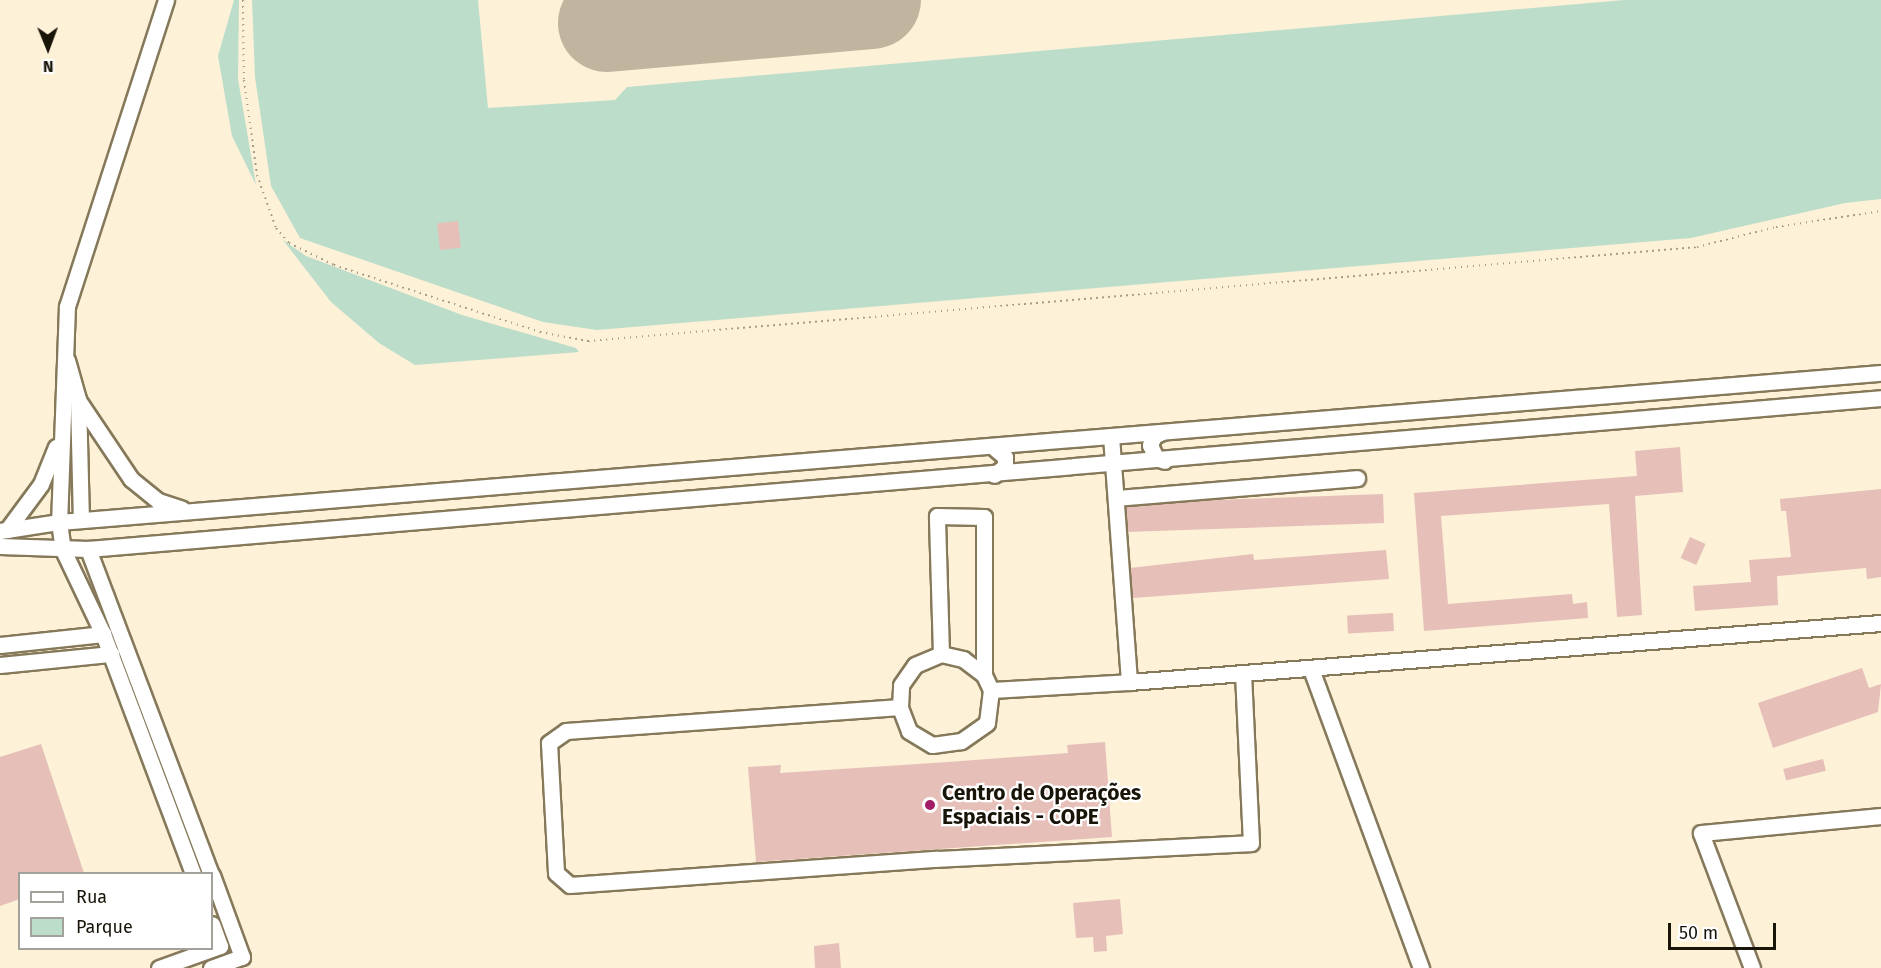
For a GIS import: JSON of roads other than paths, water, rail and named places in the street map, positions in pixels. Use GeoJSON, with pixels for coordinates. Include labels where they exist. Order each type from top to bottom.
{"type":"FeatureCollection","features":[{"type":"Feature","properties":{"kind":"street"},"geometry":{"type":"LineString","coordinates":[[166,0],[67,306],[59,439],[59,522],[63,550],[103,634],[193,872]]}},
{"type":"Feature","properties":{"kind":"street"},"geometry":{"type":"LineString","coordinates":[[63,345],[78,399],[81,520]]}},
{"type":"Feature","properties":{"kind":"street"},"geometry":{"type":"LineString","coordinates":[[4,531],[81,520],[1881,373]]}},
{"type":"Feature","properties":{"kind":"street"},"geometry":{"type":"LineString","coordinates":[[0,546],[63,550],[88,549],[1165,461],[1881,398]]}},
{"type":"Feature","properties":{"kind":"street"},"geometry":{"type":"LineString","coordinates":[[78,399],[131,479],[158,501],[188,511]]}},
{"type":"Feature","properties":{"kind":"street"},"geometry":{"type":"LineString","coordinates":[[1162,432],[1151,440],[1151,450],[1156,458],[1165,461]]}},
{"type":"Feature","properties":{"kind":"street"},"geometry":{"type":"LineString","coordinates":[[1111,436],[1129,682]]}},
{"type":"Feature","properties":{"kind":"street"},"geometry":{"type":"LineString","coordinates":[[4,531],[41,484],[59,439]]}},
{"type":"Feature","properties":{"kind":"street"},"geometry":{"type":"LineString","coordinates":[[992,446],[1005,457],[1005,466],[994,475]]}},
{"type":"Feature","properties":{"kind":"street"},"geometry":{"type":"LineString","coordinates":[[1116,498],[1357,478]]}},
{"type":"Feature","properties":{"kind":"street"},"geometry":{"type":"LineString","coordinates":[[941,654],[937,516],[984,517],[984,675],[990,690],[987,723],[961,741],[932,744],[909,730],[900,707],[901,685],[915,664],[941,654],[963,659],[984,675]]}},
{"type":"Feature","properties":{"kind":"street"},"geometry":{"type":"LineString","coordinates":[[88,549],[210,872]]}},
{"type":"Feature","properties":{"kind":"street"},"geometry":{"type":"LineString","coordinates":[[990,690],[1311,669],[1881,623]]}},
{"type":"Feature","properties":{"kind":"street"},"geometry":{"type":"LineString","coordinates":[[0,645],[103,634]]}},
{"type":"Feature","properties":{"kind":"street"},"geometry":{"type":"LineString","coordinates":[[0,665],[111,654]]}},
{"type":"Feature","properties":{"kind":"street"},"geometry":{"type":"LineString","coordinates":[[1311,669],[1421,968]]}},
{"type":"Feature","properties":{"kind":"street"},"geometry":{"type":"LineString","coordinates":[[900,707],[566,731],[549,743],[556,873],[570,885],[936,859],[1251,843],[1243,673]]}},
{"type":"Feature","properties":{"kind":"street"},"geometry":{"type":"LineString","coordinates":[[1752,968],[1701,833],[1881,816]]}},
{"type":"Feature","properties":{"kind":"street"},"geometry":{"type":"LineString","coordinates":[[211,968],[242,957],[213,879]]}},
{"type":"Feature","properties":{"kind":"street"},"geometry":{"type":"LineString","coordinates":[[213,927],[220,946],[213,949]]}},
{"type":"Feature","properties":{"kind":"street"},"geometry":{"type":"LineString","coordinates":[[159,968],[209,950]]}},
{"type":"Feature","properties":{"kind":"place","name":"Centro de Operações Espaciais - COPE"},"geometry":{"type":"Point","coordinates":[930,805]}}]}
